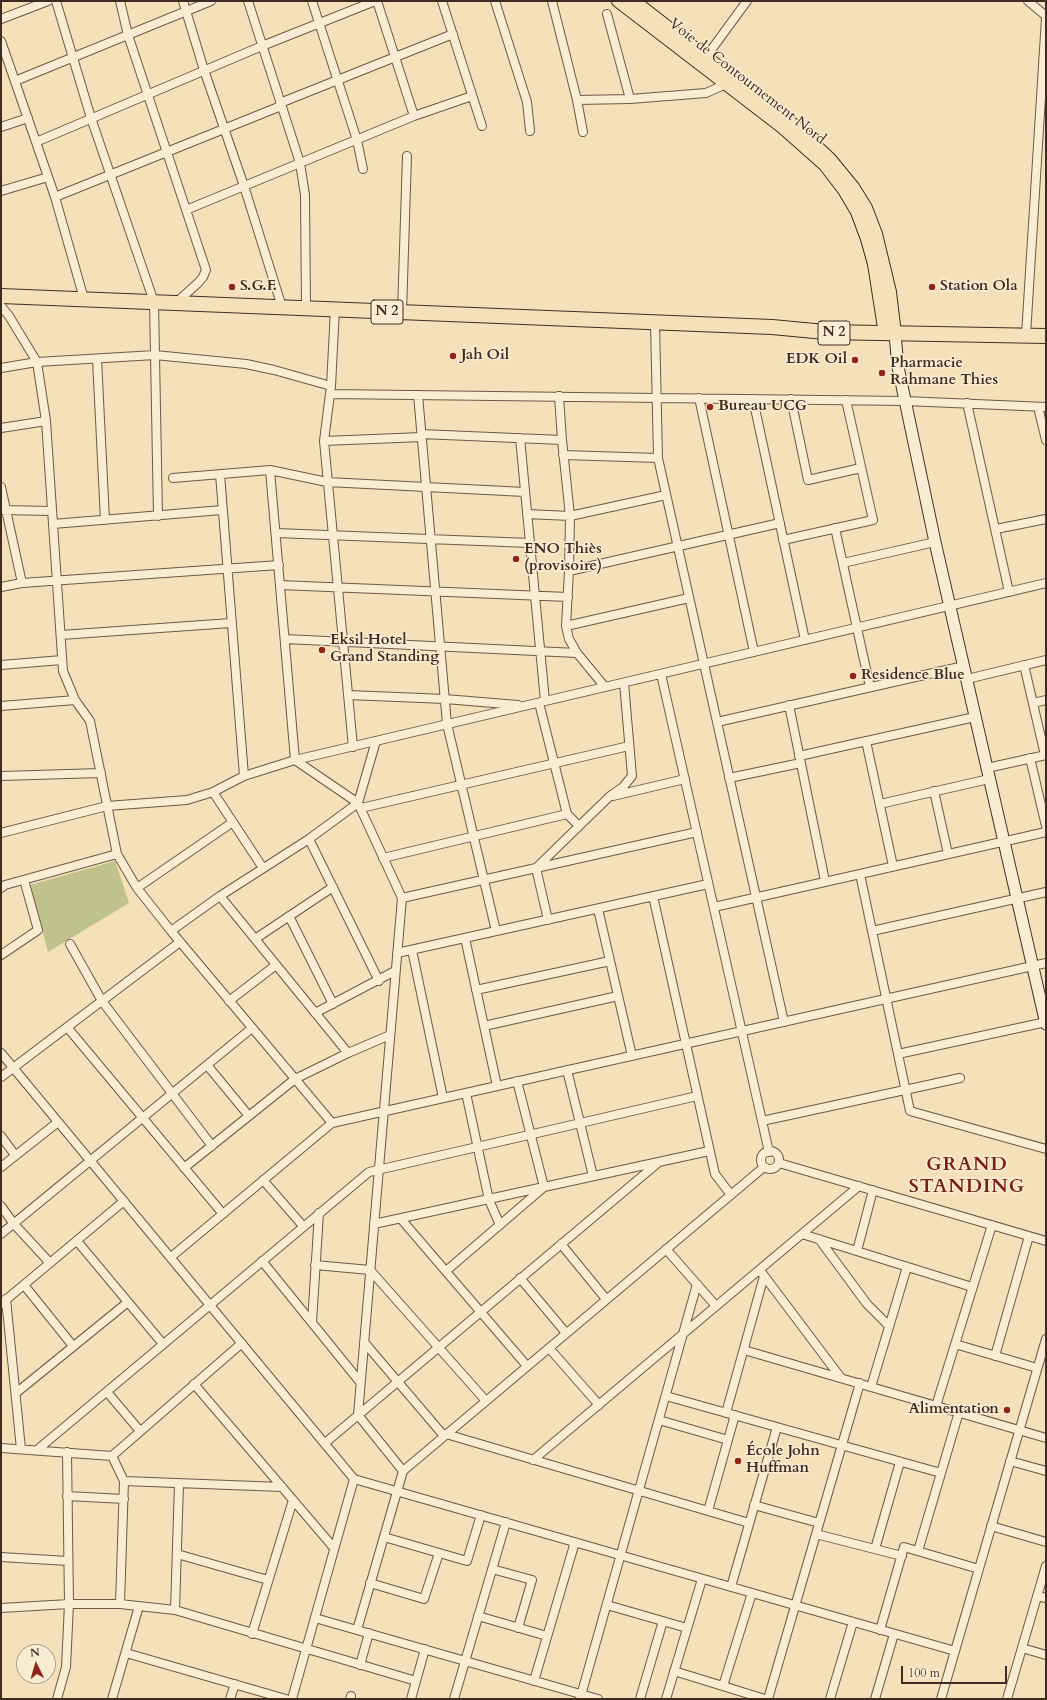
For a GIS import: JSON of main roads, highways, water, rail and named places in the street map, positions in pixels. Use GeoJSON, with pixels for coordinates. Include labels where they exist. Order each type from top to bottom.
{"type":"FeatureCollection","features":[{"type":"Feature","properties":{"kind":"highway","name":"N 2"},"geometry":{"type":"LineString","coordinates":[[1,296],[177,302],[655,323],[772,327],[826,325],[889,330],[1046,336]]}},
{"type":"Feature","properties":{"kind":"main road","name":"Voie de Contournement Nord"},"geometry":{"type":"LineString","coordinates":[[618,1],[726,84],[830,158],[853,187],[866,208],[876,234],[884,262],[890,292],[889,330]]}},
{"type":"Feature","properties":{"kind":"main road","name":"Voie de Contournement Nord"},"geometry":{"type":"LineString","coordinates":[[634,1],[706,57],[796,133]]}},
{"type":"Feature","properties":{"kind":"place","name":"S.G.F."},"geometry":{"type":"Point","coordinates":[232,287]}},
{"type":"Feature","properties":{"kind":"place","name":"Station Ola"},"geometry":{"type":"Point","coordinates":[932,287]}},
{"type":"Feature","properties":{"kind":"place","name":"Jah Oil"},"geometry":{"type":"Point","coordinates":[453,356]}},
{"type":"Feature","properties":{"kind":"place","name":"EDK Oil"},"geometry":{"type":"Point","coordinates":[855,360]}},
{"type":"Feature","properties":{"kind":"place","name":"Pharmacie Rahmane Thies"},"geometry":{"type":"Point","coordinates":[882,373]}},
{"type":"Feature","properties":{"kind":"place","name":"Bureau UCG"},"geometry":{"type":"Point","coordinates":[710,407]}},
{"type":"Feature","properties":{"kind":"place","name":"ENO Thiès (provisoire)"},"geometry":{"type":"Point","coordinates":[516,559]}},
{"type":"Feature","properties":{"kind":"place","name":"Eksil Hotel Grand Standing"},"geometry":{"type":"Point","coordinates":[322,650]}},
{"type":"Feature","properties":{"kind":"place","name":"Residence Blue"},"geometry":{"type":"Point","coordinates":[853,676]}},
{"type":"Feature","properties":{"kind":"place","name":"Alimentation"},"geometry":{"type":"Point","coordinates":[1007,1410]}},
{"type":"Feature","properties":{"kind":"place","name":"École John Huffman"},"geometry":{"type":"Point","coordinates":[738,1461]}},
{"type":"Feature","properties":{"kind":"district","name":"GRAND STANDING"},"geometry":{"type":"Point","coordinates":[967,1177]}}]}
